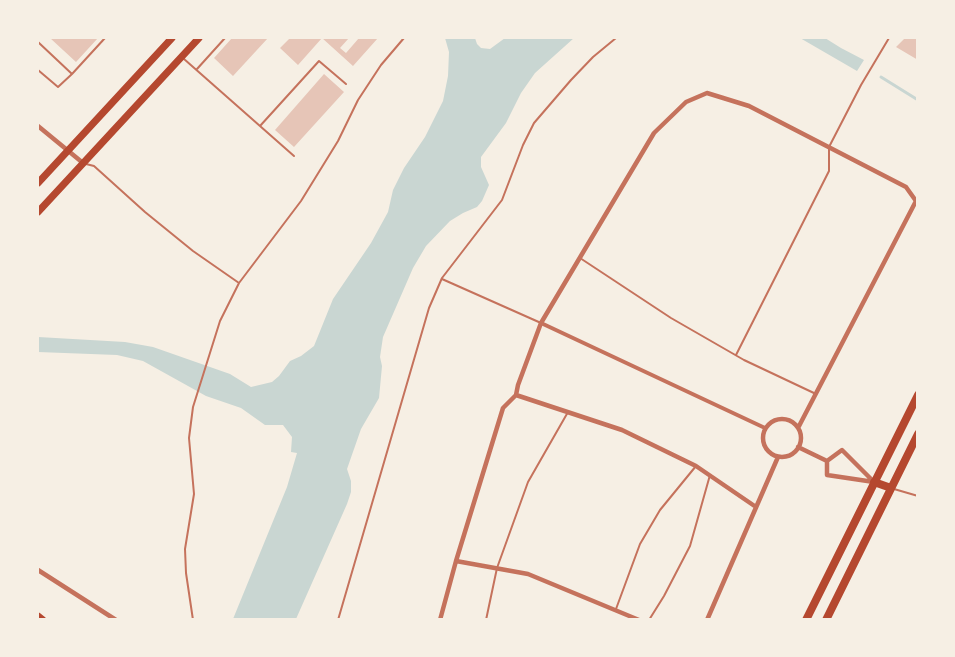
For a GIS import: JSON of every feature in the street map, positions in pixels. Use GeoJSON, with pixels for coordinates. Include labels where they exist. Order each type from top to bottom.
{"type":"FeatureCollection","features":[{"type":"Feature","properties":{"kind":"main road"},"geometry":{"type":"LineString","coordinates":[[38,183],[172,38]]}},
{"type":"Feature","properties":{"kind":"main road"},"geometry":{"type":"LineString","coordinates":[[38,212],[199,38]]}},
{"type":"Feature","properties":{"kind":"main road"},"geometry":{"type":"LineString","coordinates":[[806,620],[918,395]]}},
{"type":"Feature","properties":{"kind":"main road"},"geometry":{"type":"LineString","coordinates":[[826,620],[918,434]]}},
{"type":"Feature","properties":{"kind":"main road"},"geometry":{"type":"LineString","coordinates":[[874,482],[891,488]]}},
{"type":"Feature","properties":{"kind":"main road"},"geometry":{"type":"LineString","coordinates":[[38,616],[44,620]]}},
{"type":"Feature","properties":{"kind":"street"},"geometry":{"type":"LineString","coordinates":[[440,620],[503,408],[516,395],[541,323],[654,133],[686,102],[707,93],[749,106],[829,147],[906,187],[916,201],[798,428]]}},
{"type":"Feature","properties":{"kind":"street"},"geometry":{"type":"LineString","coordinates":[[38,126],[83,164]]}},
{"type":"Feature","properties":{"kind":"street"},"geometry":{"type":"LineString","coordinates":[[541,323],[765,428]]}},
{"type":"Feature","properties":{"kind":"street"},"geometry":{"type":"LineString","coordinates":[[516,395],[622,430],[696,466],[756,507]]}},
{"type":"Feature","properties":{"kind":"street"},"geometry":{"type":"LineString","coordinates":[[781,419],[794,423],[800,434],[798,447],[790,455],[778,457],[768,451],[765,446],[763,435],[765,428],[775,420],[781,419]]}},
{"type":"Feature","properties":{"kind":"street"},"geometry":{"type":"LineString","coordinates":[[798,447],[827,461]]}},
{"type":"Feature","properties":{"kind":"street"},"geometry":{"type":"LineString","coordinates":[[827,461],[842,450],[874,482]]}},
{"type":"Feature","properties":{"kind":"street"},"geometry":{"type":"LineString","coordinates":[[707,620],[778,457]]}},
{"type":"Feature","properties":{"kind":"street"},"geometry":{"type":"LineString","coordinates":[[827,461],[827,476],[874,482]]}},
{"type":"Feature","properties":{"kind":"street"},"geometry":{"type":"LineString","coordinates":[[456,561],[528,574],[639,620]]}},
{"type":"Feature","properties":{"kind":"street"},"geometry":{"type":"LineString","coordinates":[[38,570],[116,620]]}},
{"type":"Feature","properties":{"kind":"lane"},"geometry":{"type":"LineString","coordinates":[[38,70],[58,87],[105,38]]}},
{"type":"Feature","properties":{"kind":"lane"},"geometry":{"type":"LineString","coordinates":[[196,69],[225,38]]}},
{"type":"Feature","properties":{"kind":"lane"},"geometry":{"type":"LineString","coordinates":[[193,620],[185,557],[194,494],[189,438],[193,407],[220,321],[239,283],[301,201],[338,141],[358,100],[381,65],[404,38]]}},
{"type":"Feature","properties":{"kind":"lane"},"geometry":{"type":"LineString","coordinates":[[338,620],[426,320],[442,278],[502,200],[534,123],[592,57],[616,38]]}},
{"type":"Feature","properties":{"kind":"lane"},"geometry":{"type":"LineString","coordinates":[[736,355],[829,171],[829,147],[861,85],[889,38]]}},
{"type":"Feature","properties":{"kind":"lane"},"geometry":{"type":"LineString","coordinates":[[38,42],[72,74]]}},
{"type":"Feature","properties":{"kind":"lane"},"geometry":{"type":"LineString","coordinates":[[181,57],[294,156]]}},
{"type":"Feature","properties":{"kind":"lane"},"geometry":{"type":"LineString","coordinates":[[260,126],[319,61],[346,84]]}},
{"type":"Feature","properties":{"kind":"lane"},"geometry":{"type":"LineString","coordinates":[[83,164],[94,166],[153,219],[239,283]]}},
{"type":"Feature","properties":{"kind":"lane"},"geometry":{"type":"LineString","coordinates":[[580,258],[671,318],[736,355],[816,394]]}},
{"type":"Feature","properties":{"kind":"lane"},"geometry":{"type":"LineString","coordinates":[[442,278],[541,323]]}},
{"type":"Feature","properties":{"kind":"lane"},"geometry":{"type":"LineString","coordinates":[[486,620],[497,568],[528,482],[568,412]]}},
{"type":"Feature","properties":{"kind":"lane"},"geometry":{"type":"LineString","coordinates":[[616,609],[640,544],[660,510],[696,466]]}},
{"type":"Feature","properties":{"kind":"lane"},"geometry":{"type":"LineString","coordinates":[[649,620],[690,546],[710,475]]}},
{"type":"Feature","properties":{"kind":"lane"},"geometry":{"type":"LineString","coordinates":[[891,488],[918,496]]}},
{"type":"Feature","properties":{"kind":"shaded area"},"geometry":{"type":"Polygon","coordinates":[[[445,38],[475,38],[481,48],[490,49],[505,38],[574,38],[535,73],[521,93],[506,123],[481,157],[481,167],[489,185],[482,201],[477,207],[450,221],[426,246],[413,268],[383,337],[379,398],[361,429],[347,469],[351,481],[351,492],[347,504],[296,619],[233,619],[287,487],[297,453],[291,452],[292,437],[283,425],[265,425],[241,408],[206,396],[143,361],[117,355],[38,352],[38,337],[125,342],[153,347],[230,374],[251,387],[272,382],[290,361],[314,346],[333,299],[371,243],[388,212],[393,190],[404,168],[425,137],[443,101],[448,76],[449,52],[445,38]]]}},
{"type":"Feature","properties":{"kind":"shaded area"},"geometry":{"type":"Polygon","coordinates":[[[800,38],[825,38],[864,60],[857,71],[800,38]]]}},
{"type":"Feature","properties":{"kind":"building"},"geometry":{"type":"Polygon","coordinates":[[[50,38],[98,38],[76,62],[50,38]]]}},
{"type":"Feature","properties":{"kind":"building"},"geometry":{"type":"Polygon","coordinates":[[[232,38],[268,38],[233,76],[214,58],[232,38]]]}},
{"type":"Feature","properties":{"kind":"building"},"geometry":{"type":"Polygon","coordinates":[[[290,38],[322,38],[298,65],[280,48],[290,38]]]}},
{"type":"Feature","properties":{"kind":"building"},"geometry":{"type":"Polygon","coordinates":[[[322,38],[349,38],[340,48],[346,53],[359,38],[378,38],[353,66],[322,38]]]}},
{"type":"Feature","properties":{"kind":"building"},"geometry":{"type":"Polygon","coordinates":[[[905,38],[918,38],[918,60],[896,47],[905,38]]]}},
{"type":"Feature","properties":{"kind":"building"},"geometry":{"type":"Polygon","coordinates":[[[324,74],[344,92],[294,147],[275,130],[324,74]]]}},
{"type":"Feature","properties":{"kind":"waterway"},"geometry":{"type":"LineString","coordinates":[[881,77],[918,100]]}}]}
